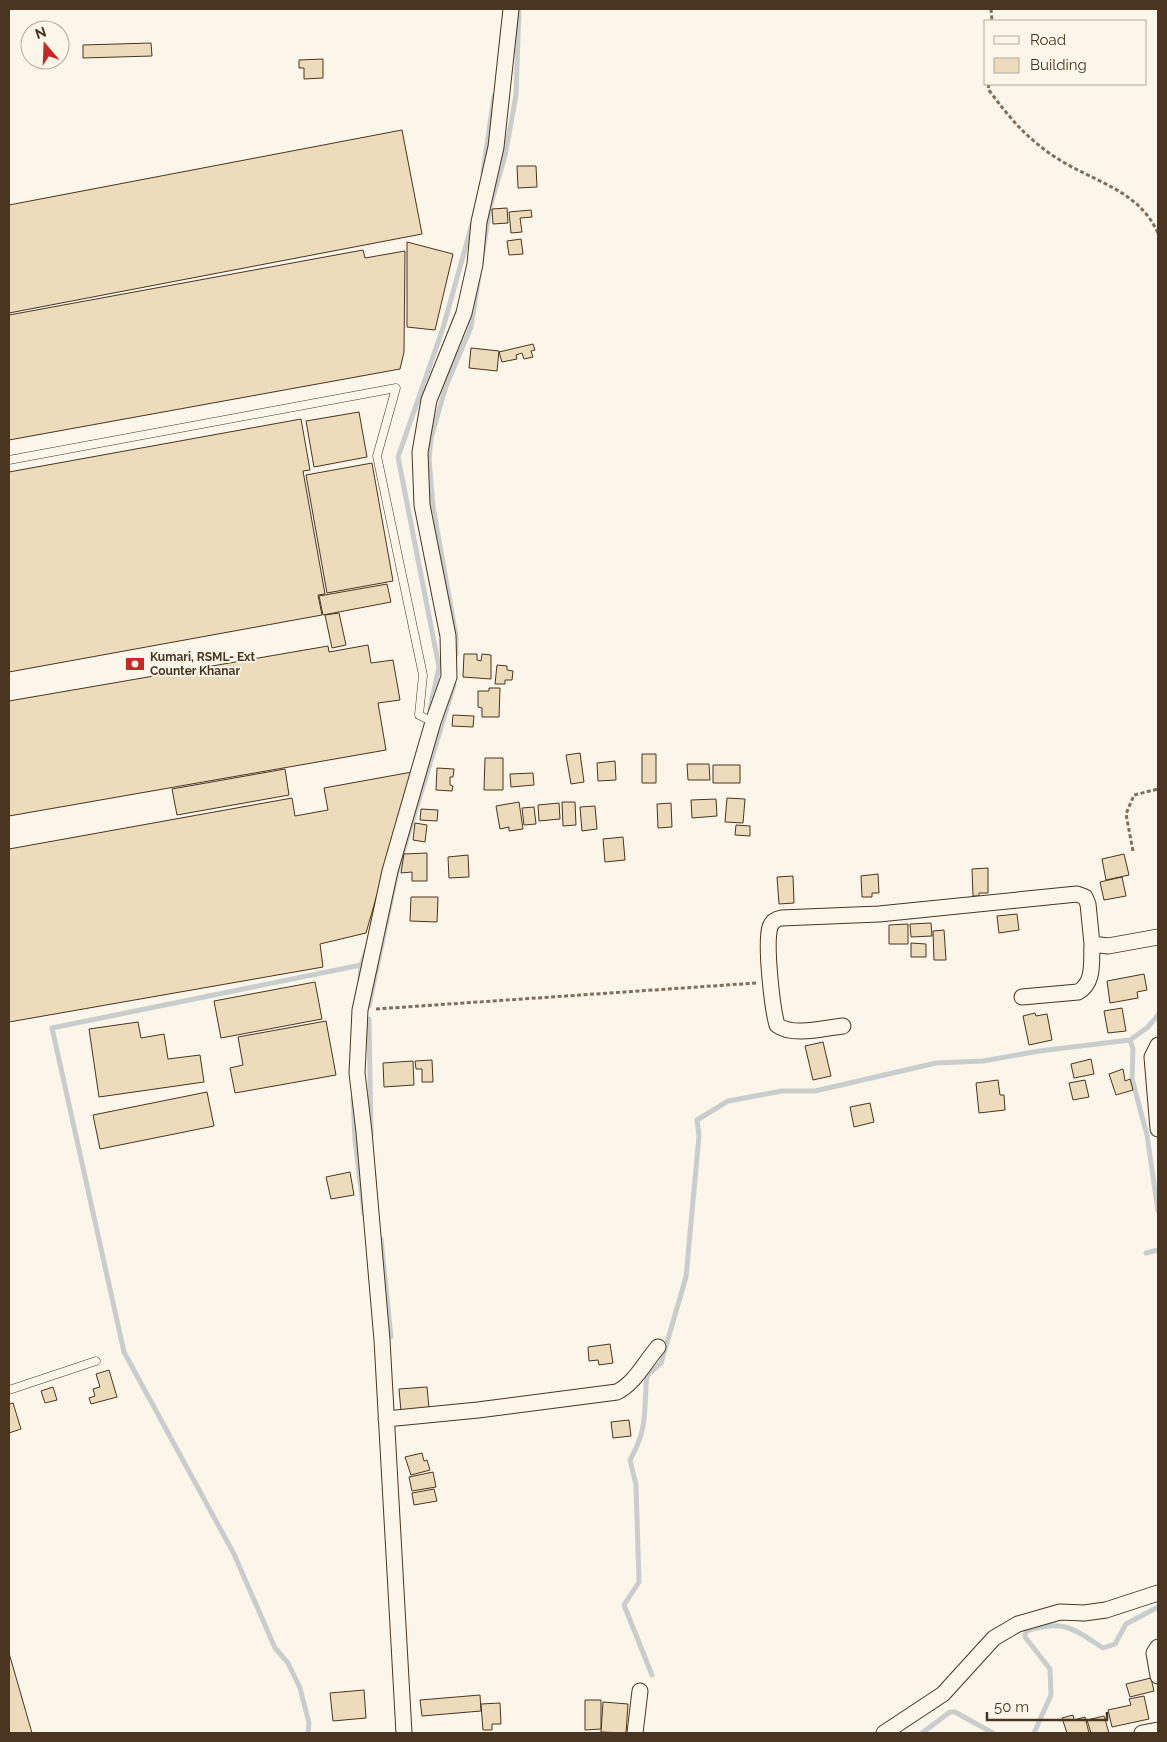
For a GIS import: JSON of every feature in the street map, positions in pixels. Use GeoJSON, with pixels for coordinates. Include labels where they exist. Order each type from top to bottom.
{"type":"FeatureCollection","features":[{"type":"Feature","properties":{"kind":"street"},"geometry":{"type":"LineString","coordinates":[[404,1733],[386,1419],[364,1132],[357,1073],[360,1010],[390,871],[448,677],[448,636],[422,506],[420,452],[429,400],[464,313],[475,264],[479,222],[496,147],[511,9]]}},
{"type":"Feature","properties":{"kind":"street"},"geometry":{"type":"LineString","coordinates":[[843,1026],[784,1030],[777,1025],[771,981],[769,935],[771,925],[775,920],[782,918],[879,914],[1077,894],[1085,896],[1088,904],[1092,944],[1090,979],[1086,988],[1078,992],[1022,997]]}},
{"type":"Feature","properties":{"kind":"street"},"geometry":{"type":"LineString","coordinates":[[1092,944],[1108,946],[1158,937]]}},
{"type":"Feature","properties":{"kind":"street"},"geometry":{"type":"LineString","coordinates":[[1158,1045],[1152,1057],[1158,1129]]}},
{"type":"Feature","properties":{"kind":"street"},"geometry":{"type":"LineString","coordinates":[[386,1419],[478,1410],[616,1392],[625,1388],[658,1346]]}},
{"type":"Feature","properties":{"kind":"street"},"geometry":{"type":"LineString","coordinates":[[884,1733],[943,1694],[994,1638],[1018,1624],[1060,1612],[1084,1613],[1106,1610],[1158,1593]]}},
{"type":"Feature","properties":{"kind":"street"},"geometry":{"type":"LineString","coordinates":[[1158,1646],[1154,1653],[1158,1676]]}},
{"type":"Feature","properties":{"kind":"street"},"geometry":{"type":"LineString","coordinates":[[635,1733],[640,1691]]}},
{"type":"Feature","properties":{"kind":"street"},"geometry":{"type":"LineString","coordinates":[[1142,1733],[1158,1730]]}},
{"type":"Feature","properties":{"kind":"lane"},"geometry":{"type":"LineString","coordinates":[[9,460],[396,388],[377,456],[423,675],[419,715],[433,722]]}},
{"type":"Feature","properties":{"kind":"lane"},"geometry":{"type":"LineString","coordinates":[[9,1390],[96,1361]]}},
{"type":"Feature","properties":{"kind":"path"},"geometry":{"type":"LineString","coordinates":[[989,85],[988,89],[1018,128],[1056,157],[1142,206],[1158,233]]}},
{"type":"Feature","properties":{"kind":"path"},"geometry":{"type":"LineString","coordinates":[[1133,851],[1126,814],[1134,795],[1158,790]]}},
{"type":"Feature","properties":{"kind":"path"},"geometry":{"type":"LineString","coordinates":[[360,1010],[771,981]]}},
{"type":"Feature","properties":{"kind":"building"},"geometry":{"type":"Polygon","coordinates":[[[151,43],[152,56],[83,58],[83,45],[151,43]]]}},
{"type":"Feature","properties":{"kind":"building"},"geometry":{"type":"Polygon","coordinates":[[[323,59],[323,78],[304,79],[304,68],[299,68],[299,60],[323,59]]]}},
{"type":"Feature","properties":{"kind":"building"},"geometry":{"type":"Polygon","coordinates":[[[402,130],[422,234],[9,313],[9,205],[402,130]]]}},
{"type":"Feature","properties":{"kind":"building"},"geometry":{"type":"Polygon","coordinates":[[[517,166],[536,166],[537,187],[518,188],[517,166]]]}},
{"type":"Feature","properties":{"kind":"building"},"geometry":{"type":"Polygon","coordinates":[[[507,208],[508,223],[493,224],[492,209],[507,208]]]}},
{"type":"Feature","properties":{"kind":"building"},"geometry":{"type":"Polygon","coordinates":[[[531,210],[532,217],[520,218],[522,232],[511,233],[509,212],[531,210]]]}},
{"type":"Feature","properties":{"kind":"building"},"geometry":{"type":"Polygon","coordinates":[[[521,239],[523,254],[509,255],[507,241],[521,239]]]}},
{"type":"Feature","properties":{"kind":"building"},"geometry":{"type":"Polygon","coordinates":[[[407,242],[453,254],[435,330],[407,327],[407,242]]]}},
{"type":"Feature","properties":{"kind":"building"},"geometry":{"type":"Polygon","coordinates":[[[363,250],[365,258],[405,251],[404,352],[400,369],[9,440],[9,315],[363,250]]]}},
{"type":"Feature","properties":{"kind":"building"},"geometry":{"type":"Polygon","coordinates":[[[533,344],[535,350],[531,351],[533,357],[524,359],[522,353],[516,355],[517,359],[502,362],[499,352],[533,344]]]}},
{"type":"Feature","properties":{"kind":"building"},"geometry":{"type":"Polygon","coordinates":[[[471,348],[499,351],[497,371],[469,368],[471,348]]]}},
{"type":"Feature","properties":{"kind":"building"},"geometry":{"type":"Polygon","coordinates":[[[359,412],[367,457],[314,467],[306,421],[359,412]]]}},
{"type":"Feature","properties":{"kind":"building"},"geometry":{"type":"Polygon","coordinates":[[[301,419],[310,470],[303,471],[325,594],[318,595],[322,615],[9,672],[9,472],[301,419]]]}},
{"type":"Feature","properties":{"kind":"building"},"geometry":{"type":"Polygon","coordinates":[[[372,463],[393,581],[327,593],[306,475],[372,463]]]}},
{"type":"Feature","properties":{"kind":"building"},"geometry":{"type":"Polygon","coordinates":[[[387,584],[391,602],[323,615],[319,596],[387,584]]]}},
{"type":"Feature","properties":{"kind":"building"},"geometry":{"type":"Polygon","coordinates":[[[339,613],[346,645],[332,648],[325,615],[339,613]]]}},
{"type":"Feature","properties":{"kind":"building"},"geometry":{"type":"Polygon","coordinates":[[[368,645],[371,663],[393,660],[400,700],[378,703],[386,750],[9,816],[9,701],[328,646],[329,652],[368,645]]]}},
{"type":"Feature","properties":{"kind":"building"},"geometry":{"type":"Polygon","coordinates":[[[464,654],[477,654],[477,660],[481,661],[482,654],[491,655],[491,679],[463,677],[464,654]]]}},
{"type":"Feature","properties":{"kind":"building"},"geometry":{"type":"Polygon","coordinates":[[[497,665],[507,666],[507,670],[513,671],[512,680],[505,680],[505,684],[495,684],[497,665]]]}},
{"type":"Feature","properties":{"kind":"building"},"geometry":{"type":"Polygon","coordinates":[[[489,688],[500,688],[499,717],[482,717],[482,708],[478,707],[478,691],[489,691],[489,688]]]}},
{"type":"Feature","properties":{"kind":"building"},"geometry":{"type":"Polygon","coordinates":[[[453,715],[474,716],[473,727],[452,726],[453,715]]]}},
{"type":"Feature","properties":{"kind":"building"},"geometry":{"type":"Polygon","coordinates":[[[580,753],[584,782],[571,784],[566,755],[580,753]]]}},
{"type":"Feature","properties":{"kind":"building"},"geometry":{"type":"Polygon","coordinates":[[[642,754],[656,754],[656,783],[642,783],[642,754]]]}},
{"type":"Feature","properties":{"kind":"building"},"geometry":{"type":"Polygon","coordinates":[[[485,758],[503,758],[503,790],[484,790],[485,758]]]}},
{"type":"Feature","properties":{"kind":"building"},"geometry":{"type":"Polygon","coordinates":[[[615,761],[616,780],[598,781],[597,763],[615,761]]]}},
{"type":"Feature","properties":{"kind":"building"},"geometry":{"type":"Polygon","coordinates":[[[687,764],[709,764],[710,780],[688,780],[687,764]]]}},
{"type":"Feature","properties":{"kind":"building"},"geometry":{"type":"Polygon","coordinates":[[[713,765],[740,765],[740,783],[713,783],[713,765]]]}},
{"type":"Feature","properties":{"kind":"building"},"geometry":{"type":"Polygon","coordinates":[[[437,768],[454,769],[453,777],[450,777],[450,785],[453,786],[452,791],[436,790],[437,768]]]}},
{"type":"Feature","properties":{"kind":"building"},"geometry":{"type":"Polygon","coordinates":[[[285,769],[289,795],[177,815],[172,789],[285,769]]]}},
{"type":"Feature","properties":{"kind":"building"},"geometry":{"type":"Polygon","coordinates":[[[412,772],[366,933],[320,944],[323,967],[9,1022],[9,849],[292,798],[295,816],[328,810],[324,788],[412,772]]]}},
{"type":"Feature","properties":{"kind":"building"},"geometry":{"type":"Polygon","coordinates":[[[533,773],[534,785],[511,787],[510,774],[533,773]]]}},
{"type":"Feature","properties":{"kind":"building"},"geometry":{"type":"Polygon","coordinates":[[[727,798],[745,799],[743,823],[725,822],[727,798]]]}},
{"type":"Feature","properties":{"kind":"building"},"geometry":{"type":"Polygon","coordinates":[[[716,799],[717,816],[692,818],[691,800],[716,799]]]}},
{"type":"Feature","properties":{"kind":"building"},"geometry":{"type":"Polygon","coordinates":[[[519,802],[523,829],[509,831],[509,827],[500,829],[496,806],[519,802]]]}},
{"type":"Feature","properties":{"kind":"building"},"geometry":{"type":"Polygon","coordinates":[[[562,802],[575,802],[576,825],[563,826],[562,802]]]}},
{"type":"Feature","properties":{"kind":"building"},"geometry":{"type":"Polygon","coordinates":[[[559,803],[560,819],[539,821],[538,805],[559,803]]]}},
{"type":"Feature","properties":{"kind":"building"},"geometry":{"type":"Polygon","coordinates":[[[671,803],[672,827],[658,828],[657,804],[671,803]]]}},
{"type":"Feature","properties":{"kind":"building"},"geometry":{"type":"Polygon","coordinates":[[[595,806],[597,829],[582,831],[580,807],[595,806]]]}},
{"type":"Feature","properties":{"kind":"building"},"geometry":{"type":"Polygon","coordinates":[[[534,807],[536,824],[524,825],[522,808],[534,807]]]}},
{"type":"Feature","properties":{"kind":"building"},"geometry":{"type":"Polygon","coordinates":[[[421,809],[438,810],[437,821],[420,820],[421,809]]]}},
{"type":"Feature","properties":{"kind":"building"},"geometry":{"type":"Polygon","coordinates":[[[415,823],[427,825],[425,842],[413,840],[415,823]]]}},
{"type":"Feature","properties":{"kind":"building"},"geometry":{"type":"Polygon","coordinates":[[[736,825],[750,826],[750,836],[735,835],[736,825]]]}},
{"type":"Feature","properties":{"kind":"building"},"geometry":{"type":"Polygon","coordinates":[[[623,837],[625,860],[605,862],[603,839],[623,837]]]}},
{"type":"Feature","properties":{"kind":"building"},"geometry":{"type":"Polygon","coordinates":[[[427,853],[427,881],[412,881],[412,872],[401,873],[404,854],[427,853]]]}},
{"type":"Feature","properties":{"kind":"building"},"geometry":{"type":"Polygon","coordinates":[[[1124,854],[1129,875],[1106,880],[1102,859],[1124,854]]]}},
{"type":"Feature","properties":{"kind":"building"},"geometry":{"type":"Polygon","coordinates":[[[468,855],[469,877],[449,878],[448,857],[468,855]]]}},
{"type":"Feature","properties":{"kind":"building"},"geometry":{"type":"Polygon","coordinates":[[[988,868],[988,893],[979,893],[979,896],[973,896],[972,869],[988,868]]]}},
{"type":"Feature","properties":{"kind":"building"},"geometry":{"type":"Polygon","coordinates":[[[878,874],[879,893],[872,893],[872,897],[862,897],[861,876],[878,874]]]}},
{"type":"Feature","properties":{"kind":"building"},"geometry":{"type":"Polygon","coordinates":[[[793,876],[794,903],[779,904],[777,877],[793,876]]]}},
{"type":"Feature","properties":{"kind":"building"},"geometry":{"type":"Polygon","coordinates":[[[1122,877],[1126,896],[1104,900],[1100,882],[1122,877]]]}},
{"type":"Feature","properties":{"kind":"building"},"geometry":{"type":"Polygon","coordinates":[[[411,897],[438,897],[437,922],[410,921],[411,897]]]}},
{"type":"Feature","properties":{"kind":"building"},"geometry":{"type":"Polygon","coordinates":[[[1017,914],[1019,930],[999,933],[997,916],[1017,914]]]}},
{"type":"Feature","properties":{"kind":"building"},"geometry":{"type":"Polygon","coordinates":[[[931,923],[932,936],[911,937],[910,924],[931,923]]]}},
{"type":"Feature","properties":{"kind":"building"},"geometry":{"type":"Polygon","coordinates":[[[908,924],[908,944],[889,944],[889,925],[908,924]]]}},
{"type":"Feature","properties":{"kind":"building"},"geometry":{"type":"Polygon","coordinates":[[[944,930],[946,960],[934,960],[933,931],[944,930]]]}},
{"type":"Feature","properties":{"kind":"building"},"geometry":{"type":"Polygon","coordinates":[[[911,943],[926,944],[926,957],[911,957],[911,943]]]}},
{"type":"Feature","properties":{"kind":"building"},"geometry":{"type":"Polygon","coordinates":[[[1144,974],[1147,990],[1137,992],[1138,998],[1110,1003],[1107,981],[1144,974]]]}},
{"type":"Feature","properties":{"kind":"building"},"geometry":{"type":"Polygon","coordinates":[[[315,982],[322,1019],[221,1038],[214,1001],[315,982]]]}},
{"type":"Feature","properties":{"kind":"building"},"geometry":{"type":"Polygon","coordinates":[[[1122,1008],[1126,1031],[1108,1033],[1104,1011],[1122,1008]]]}},
{"type":"Feature","properties":{"kind":"building"},"geometry":{"type":"Polygon","coordinates":[[[1035,1013],[1036,1016],[1047,1014],[1052,1040],[1029,1045],[1023,1016],[1035,1013]]]}},
{"type":"Feature","properties":{"kind":"building"},"geometry":{"type":"Polygon","coordinates":[[[326,1021],[336,1075],[235,1093],[230,1068],[243,1065],[238,1037],[326,1021]]]}},
{"type":"Feature","properties":{"kind":"building"},"geometry":{"type":"Polygon","coordinates":[[[138,1022],[141,1038],[164,1034],[168,1059],[200,1055],[204,1082],[99,1097],[89,1029],[138,1022]]]}},
{"type":"Feature","properties":{"kind":"building"},"geometry":{"type":"Polygon","coordinates":[[[823,1042],[831,1076],[813,1080],[805,1046],[823,1042]]]}},
{"type":"Feature","properties":{"kind":"building"},"geometry":{"type":"Polygon","coordinates":[[[1091,1059],[1094,1074],[1074,1078],[1071,1064],[1091,1059]]]}},
{"type":"Feature","properties":{"kind":"building"},"geometry":{"type":"Polygon","coordinates":[[[432,1060],[433,1082],[422,1082],[422,1069],[416,1069],[415,1061],[432,1060]]]}},
{"type":"Feature","properties":{"kind":"building"},"geometry":{"type":"Polygon","coordinates":[[[413,1061],[414,1085],[384,1087],[383,1063],[413,1061]]]}},
{"type":"Feature","properties":{"kind":"building"},"geometry":{"type":"Polygon","coordinates":[[[1123,1069],[1125,1081],[1130,1079],[1133,1090],[1116,1095],[1109,1074],[1123,1069]]]}},
{"type":"Feature","properties":{"kind":"building"},"geometry":{"type":"Polygon","coordinates":[[[998,1080],[1000,1095],[1004,1095],[1005,1110],[979,1113],[976,1083],[998,1080]]]}},
{"type":"Feature","properties":{"kind":"building"},"geometry":{"type":"Polygon","coordinates":[[[1085,1080],[1089,1097],[1073,1100],[1069,1083],[1085,1080]]]}},
{"type":"Feature","properties":{"kind":"building"},"geometry":{"type":"Polygon","coordinates":[[[207,1092],[214,1126],[100,1149],[93,1115],[207,1092]]]}},
{"type":"Feature","properties":{"kind":"building"},"geometry":{"type":"Polygon","coordinates":[[[870,1103],[874,1122],[854,1127],[850,1107],[870,1103]]]}},
{"type":"Feature","properties":{"kind":"building"},"geometry":{"type":"Polygon","coordinates":[[[350,1172],[354,1195],[331,1199],[326,1177],[350,1172]]]}},
{"type":"Feature","properties":{"kind":"building"},"geometry":{"type":"Polygon","coordinates":[[[610,1344],[613,1363],[599,1365],[598,1360],[589,1361],[588,1347],[610,1344]]]}},
{"type":"Feature","properties":{"kind":"building"},"geometry":{"type":"Polygon","coordinates":[[[109,1370],[117,1397],[91,1404],[89,1398],[95,1396],[93,1389],[100,1387],[96,1374],[109,1370]]]}},
{"type":"Feature","properties":{"kind":"building"},"geometry":{"type":"Polygon","coordinates":[[[53,1387],[57,1400],[45,1403],[41,1391],[53,1387]]]}},
{"type":"Feature","properties":{"kind":"building"},"geometry":{"type":"Polygon","coordinates":[[[427,1387],[429,1408],[401,1411],[399,1389],[427,1387]]]}},
{"type":"Feature","properties":{"kind":"building"},"geometry":{"type":"Polygon","coordinates":[[[13,1403],[21,1429],[9,1433],[9,1404],[13,1403]]]}},
{"type":"Feature","properties":{"kind":"building"},"geometry":{"type":"Polygon","coordinates":[[[629,1420],[631,1436],[613,1438],[611,1422],[629,1420]]]}},
{"type":"Feature","properties":{"kind":"building"},"geometry":{"type":"Polygon","coordinates":[[[422,1453],[424,1461],[427,1460],[430,1470],[411,1475],[405,1457],[422,1453]]]}},
{"type":"Feature","properties":{"kind":"building"},"geometry":{"type":"Polygon","coordinates":[[[433,1472],[436,1487],[412,1491],[409,1477],[433,1472]]]}},
{"type":"Feature","properties":{"kind":"building"},"geometry":{"type":"Polygon","coordinates":[[[434,1489],[437,1501],[414,1505],[412,1493],[434,1489]]]}},
{"type":"Feature","properties":{"kind":"building"},"geometry":{"type":"Polygon","coordinates":[[[9,1653],[32,1733],[9,1733],[9,1653]]]}},
{"type":"Feature","properties":{"kind":"building"},"geometry":{"type":"Polygon","coordinates":[[[1151,1678],[1154,1691],[1130,1697],[1126,1684],[1151,1678]]]}},
{"type":"Feature","properties":{"kind":"building"},"geometry":{"type":"Polygon","coordinates":[[[364,1690],[366,1718],[333,1721],[330,1693],[364,1690]]]}},
{"type":"Feature","properties":{"kind":"building"},"geometry":{"type":"Polygon","coordinates":[[[480,1695],[481,1711],[422,1716],[420,1700],[480,1695]]]}},
{"type":"Feature","properties":{"kind":"building"},"geometry":{"type":"Polygon","coordinates":[[[1144,1696],[1149,1719],[1112,1727],[1108,1710],[1131,1705],[1129,1699],[1144,1696]]]}},
{"type":"Feature","properties":{"kind":"building"},"geometry":{"type":"Polygon","coordinates":[[[585,1700],[601,1700],[601,1729],[585,1730],[585,1700]]]}},
{"type":"Feature","properties":{"kind":"building"},"geometry":{"type":"Polygon","coordinates":[[[603,1702],[628,1704],[626,1733],[601,1732],[603,1702]]]}},
{"type":"Feature","properties":{"kind":"building"},"geometry":{"type":"Polygon","coordinates":[[[500,1703],[501,1724],[492,1724],[492,1730],[483,1730],[481,1704],[500,1703]]]}},
{"type":"Feature","properties":{"kind":"building"},"geometry":{"type":"Polygon","coordinates":[[[1073,1715],[1074,1720],[1085,1717],[1089,1733],[1067,1733],[1062,1718],[1073,1715]]]}},
{"type":"Feature","properties":{"kind":"building"},"geometry":{"type":"Polygon","coordinates":[[[1104,1716],[1109,1733],[1091,1733],[1087,1720],[1104,1716]]]}},
{"type":"Feature","properties":{"kind":"waterway"},"geometry":{"type":"LineString","coordinates":[[456,654],[456,636],[433,507],[429,459],[431,438],[446,386],[471,327],[490,207],[505,156],[516,95],[519,9]]}},
{"type":"Feature","properties":{"kind":"waterway"},"geometry":{"type":"LineString","coordinates":[[483,172],[494,96]]}},
{"type":"Feature","properties":{"kind":"waterway"},"geometry":{"type":"LineString","coordinates":[[430,709],[439,667],[398,457],[443,328],[472,224]]}},
{"type":"Feature","properties":{"kind":"waterway"},"geometry":{"type":"LineString","coordinates":[[369,1006],[397,872],[454,685]]}},
{"type":"Feature","properties":{"kind":"waterway"},"geometry":{"type":"LineString","coordinates":[[360,980],[361,965],[366,951]]}},
{"type":"Feature","properties":{"kind":"waterway"},"geometry":{"type":"LineString","coordinates":[[308,1733],[309,1723],[300,1688],[288,1663],[275,1648],[234,1554],[124,1352],[52,1028],[361,965]]}},
{"type":"Feature","properties":{"kind":"waterway"},"geometry":{"type":"LineString","coordinates":[[652,1675],[624,1605],[639,1582],[636,1485],[630,1460],[643,1428],[647,1376],[661,1363],[686,1277],[699,1136],[697,1120],[728,1101],[782,1091],[815,1091],[936,1063],[983,1061],[1039,1051],[1130,1040],[1148,1027],[1158,1015]]}},
{"type":"Feature","properties":{"kind":"waterway"},"geometry":{"type":"LineString","coordinates":[[369,1019],[371,1136]]}},
{"type":"Feature","properties":{"kind":"waterway"},"geometry":{"type":"LineString","coordinates":[[1130,1040],[1133,1049],[1132,1079],[1147,1135],[1158,1211]]}},
{"type":"Feature","properties":{"kind":"waterway"},"geometry":{"type":"LineString","coordinates":[[353,1098],[355,1140],[364,1214]]}},
{"type":"Feature","properties":{"kind":"waterway"},"geometry":{"type":"LineString","coordinates":[[381,1239],[391,1337]]}},
{"type":"Feature","properties":{"kind":"waterway"},"geometry":{"type":"LineString","coordinates":[[1146,1253],[1158,1250]]}},
{"type":"Feature","properties":{"kind":"waterway"},"geometry":{"type":"LineString","coordinates":[[1034,1733],[1051,1695],[1050,1669],[1025,1637],[1026,1631],[1039,1627],[1059,1626],[1075,1631],[1103,1648],[1115,1644],[1126,1624],[1158,1607]]}},
{"type":"Feature","properties":{"kind":"waterway"},"geometry":{"type":"LineString","coordinates":[[922,1733],[950,1712],[955,1712],[993,1733]]}},
{"type":"Feature","properties":{"kind":"place","name":"Kumari, RSML- Ext Counter Khanar"},"geometry":{"type":"Point","coordinates":[135,664]}}]}
